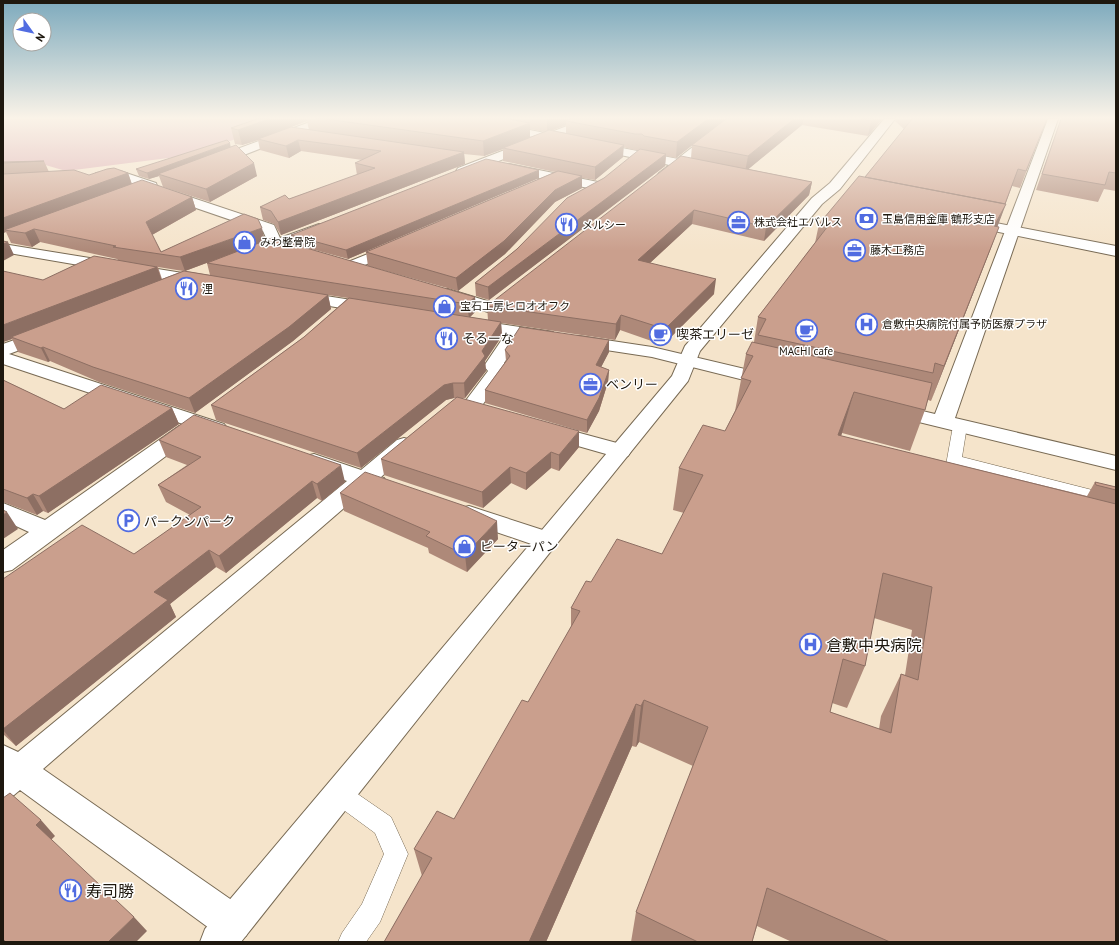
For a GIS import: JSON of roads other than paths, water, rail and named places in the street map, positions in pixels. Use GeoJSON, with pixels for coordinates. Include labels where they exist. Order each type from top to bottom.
{"type":"FeatureCollection","features":[{"type":"Feature","properties":{"kind":"street"},"geometry":{"type":"LineString","coordinates":[[203,166],[211,163]]}},
{"type":"Feature","properties":{"kind":"street"},"geometry":{"type":"LineString","coordinates":[[448,176],[481,163]]}},
{"type":"Feature","properties":{"kind":"street"},"geometry":{"type":"LineString","coordinates":[[489,163],[598,186]]}},
{"type":"Feature","properties":{"kind":"street"},"geometry":{"type":"LineString","coordinates":[[620,168],[626,163]]}},
{"type":"Feature","properties":{"kind":"street"},"geometry":{"type":"LineString","coordinates":[[680,163],[719,171]]}},
{"type":"Feature","properties":{"kind":"street"},"geometry":{"type":"LineString","coordinates":[[654,182],[680,163]]}},
{"type":"Feature","properties":{"kind":"street"},"geometry":{"type":"LineString","coordinates":[[418,434],[8,771],[225,933],[338,793],[680,377],[692,350],[817,201],[835,186],[854,163]]}},
{"type":"Feature","properties":{"kind":"street"},"geometry":{"type":"LineString","coordinates":[[952,424],[945,414],[1037,163]]}},
{"type":"Feature","properties":{"kind":"street"},"geometry":{"type":"LineString","coordinates":[[89,176],[120,175],[269,228],[276,245]]}},
{"type":"Feature","properties":{"kind":"street"},"geometry":{"type":"LineString","coordinates":[[536,186],[558,177]]}},
{"type":"Feature","properties":{"kind":"street"},"geometry":{"type":"LineString","coordinates":[[580,196],[598,186],[609,177]]}},
{"type":"Feature","properties":{"kind":"street"},"geometry":{"type":"LineString","coordinates":[[133,192],[166,180]]}},
{"type":"Feature","properties":{"kind":"street"},"geometry":{"type":"LineString","coordinates":[[961,220],[1116,251]]}},
{"type":"Feature","properties":{"kind":"street"},"geometry":{"type":"LineString","coordinates":[[246,256],[333,222]]}},
{"type":"Feature","properties":{"kind":"street"},"geometry":{"type":"LineString","coordinates":[[5,242],[187,278],[213,277]]}},
{"type":"Feature","properties":{"kind":"street"},"geometry":{"type":"LineString","coordinates":[[371,273],[341,264],[406,242]]}},
{"type":"Feature","properties":{"kind":"street"},"geometry":{"type":"LineString","coordinates":[[276,245],[305,253]]}},
{"type":"Feature","properties":{"kind":"street"},"geometry":{"type":"LineString","coordinates":[[158,290],[187,278]]}},
{"type":"Feature","properties":{"kind":"street"},"geometry":{"type":"LineString","coordinates":[[462,298],[474,288]]}},
{"type":"Feature","properties":{"kind":"street"},"geometry":{"type":"LineString","coordinates":[[432,290],[491,308]]}},
{"type":"Feature","properties":{"kind":"street"},"geometry":{"type":"LineString","coordinates":[[287,294],[386,311]]}},
{"type":"Feature","properties":{"kind":"street"},"geometry":{"type":"LineString","coordinates":[[504,298],[491,308],[463,323],[652,352],[786,384]]}},
{"type":"Feature","properties":{"kind":"street"},"geometry":{"type":"LineString","coordinates":[[333,318],[348,304]]}},
{"type":"Feature","properties":{"kind":"street"},"geometry":{"type":"LineString","coordinates":[[3,350],[54,330]]}},
{"type":"Feature","properties":{"kind":"street"},"geometry":{"type":"LineString","coordinates":[[494,414],[462,406],[500,368],[493,366],[516,331]]}},
{"type":"Feature","properties":{"kind":"street"},"geometry":{"type":"LineString","coordinates":[[3,358],[235,434]]}},
{"type":"Feature","properties":{"kind":"street"},"geometry":{"type":"LineString","coordinates":[[878,406],[1116,463]]}},
{"type":"Feature","properties":{"kind":"street"},"geometry":{"type":"LineString","coordinates":[[3,562],[217,408]]}},
{"type":"Feature","properties":{"kind":"street"},"geometry":{"type":"LineString","coordinates":[[531,425],[620,451]]}},
{"type":"Feature","properties":{"kind":"street"},"geometry":{"type":"LineString","coordinates":[[293,454],[392,488]]}},
{"type":"Feature","properties":{"kind":"street"},"geometry":{"type":"LineString","coordinates":[[450,507],[546,540]]}},
{"type":"Feature","properties":{"kind":"street"},"geometry":{"type":"LineString","coordinates":[[3,511],[47,531]]}},
{"type":"Feature","properties":{"kind":"lane"},"geometry":{"type":"LineString","coordinates":[[952,424],[953,465],[956,479],[966,492]]}},
{"type":"Feature","properties":{"kind":"lane"},"geometry":{"type":"LineString","coordinates":[[954,460],[1116,501]]}},
{"type":"Feature","properties":{"kind":"lane"},"geometry":{"type":"LineString","coordinates":[[338,793],[383,825],[396,854],[371,913],[351,942]]}},
{"type":"Feature","properties":{"kind":"place","name":"玉島信用金庫 鶴形支店"},"geometry":{"type":"Point","coordinates":[867,219]}},
{"type":"Feature","properties":{"kind":"place","name":"株式会社エバルス"},"geometry":{"type":"Point","coordinates":[738,222]}},
{"type":"Feature","properties":{"kind":"place","name":"メルシー"},"geometry":{"type":"Point","coordinates":[567,225]}},
{"type":"Feature","properties":{"kind":"place","name":"みわ整骨院"},"geometry":{"type":"Point","coordinates":[244,242]}},
{"type":"Feature","properties":{"kind":"place","name":"藤木工務店"},"geometry":{"type":"Point","coordinates":[854,250]}},
{"type":"Feature","properties":{"kind":"place","name":"浬"},"geometry":{"type":"Point","coordinates":[186,289]}},
{"type":"Feature","properties":{"kind":"place","name":"宝石工房ヒロオオフク"},"geometry":{"type":"Point","coordinates":[445,306]}},
{"type":"Feature","properties":{"kind":"place","name":"倉敷中央病院付属予防医療プラザ"},"geometry":{"type":"Point","coordinates":[866,324]}},
{"type":"Feature","properties":{"kind":"place","name":"MACHI cafe"},"geometry":{"type":"Point","coordinates":[806,331]}},
{"type":"Feature","properties":{"kind":"place","name":"喫茶エリーゼ"},"geometry":{"type":"Point","coordinates":[661,334]}},
{"type":"Feature","properties":{"kind":"place","name":"そるーな"},"geometry":{"type":"Point","coordinates":[446,338]}},
{"type":"Feature","properties":{"kind":"place","name":"ベンリー"},"geometry":{"type":"Point","coordinates":[590,384]}},
{"type":"Feature","properties":{"kind":"place","name":"パークンパーク"},"geometry":{"type":"Point","coordinates":[129,521]}},
{"type":"Feature","properties":{"kind":"place","name":"ピーターパン"},"geometry":{"type":"Point","coordinates":[464,546]}},
{"type":"Feature","properties":{"kind":"place","name":"倉敷中央病院"},"geometry":{"type":"Point","coordinates":[811,645]}},
{"type":"Feature","properties":{"kind":"place","name":"寿司勝"},"geometry":{"type":"Point","coordinates":[71,891]}}]}
